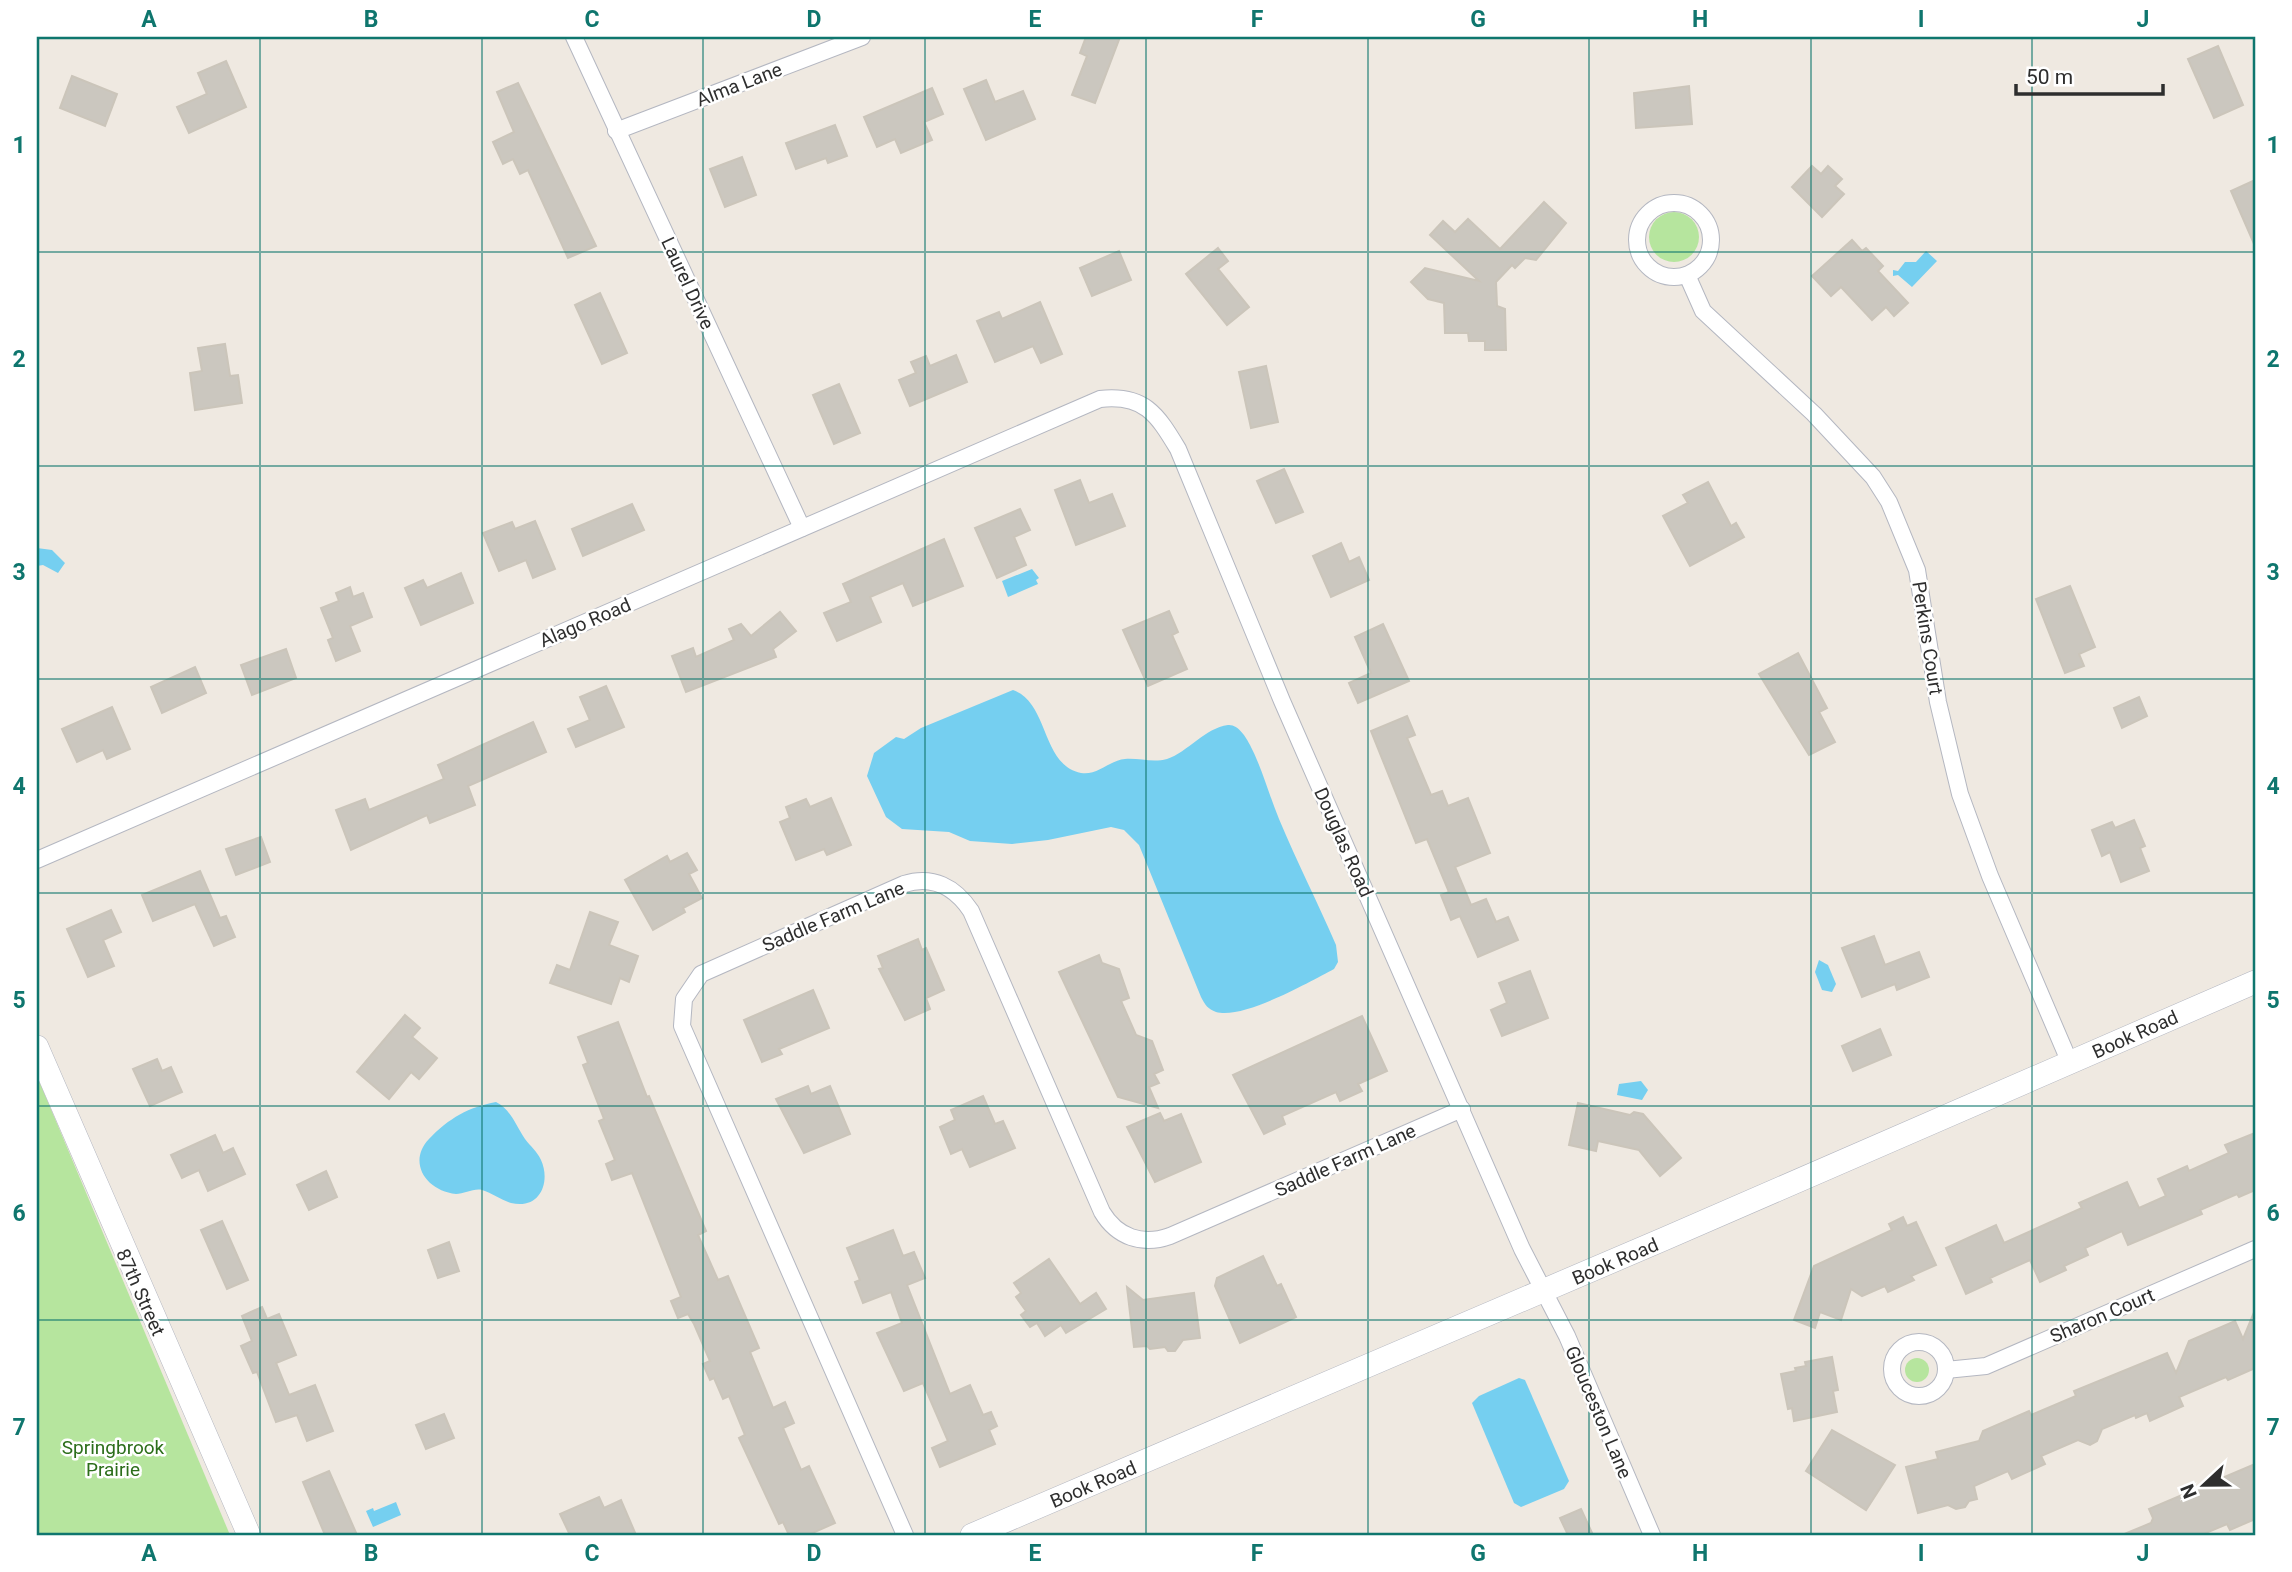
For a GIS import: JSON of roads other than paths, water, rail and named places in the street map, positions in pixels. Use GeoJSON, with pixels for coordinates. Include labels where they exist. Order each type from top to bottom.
{"type":"FeatureCollection","features":[{"type":"Feature","properties":{"kind":"street","name":"Laurel Drive"},"geometry":{"type":"LineString","coordinates":[[575,37],[616,131],[802,528]]}},
{"type":"Feature","properties":{"kind":"street","name":"Alma Lane"},"geometry":{"type":"LineString","coordinates":[[616,131],[862,37]]}},
{"type":"Feature","properties":{"kind":"street"},"geometry":{"type":"LineString","coordinates":[[1671,203],[1690,206],[1709,227],[1711,246],[1708,256],[1703,264],[1687,275],[1678,277],[1659,274],[1639,253],[1637,244],[1641,224],[1653,209],[1661,205],[1671,203]]}},
{"type":"Feature","properties":{"kind":"street","name":"Perkins Court"},"geometry":{"type":"LineString","coordinates":[[1687,275],[1703,311],[1814,414],[1872,477],[1889,502],[1917,570],[1925,605],[1938,702],[1960,794],[1990,876],[2070,1063]]}},
{"type":"Feature","properties":{"kind":"street","name":"Alago Road"},"geometry":{"type":"LineString","coordinates":[[37,860],[1100,398],[1120,397],[1136,401]]}},
{"type":"Feature","properties":{"kind":"street","name":"Douglas Road"},"geometry":{"type":"LineString","coordinates":[[1136,401],[1163,423],[1178,449],[1282,701],[1542,1292]]}},
{"type":"Feature","properties":{"kind":"street","name":"Saddle Farm Lane"},"geometry":{"type":"LineString","coordinates":[[905,1535],[682,1026],[684,999],[701,974],[912,882],[931,881],[954,890],[971,911],[1102,1212],[1118,1231],[1138,1240],[1159,1240],[1170,1236],[1462,1109]]}},
{"type":"Feature","properties":{"kind":"street","name":"Book Road"},"geometry":{"type":"LineString","coordinates":[[972,1535],[1542,1292],[2255,982]]}},
{"type":"Feature","properties":{"kind":"street","name":"87th Street"},"geometry":{"type":"LineString","coordinates":[[37,1048],[248,1535]]}},
{"type":"Feature","properties":{"kind":"street","name":"Sharon Court"},"geometry":{"type":"LineString","coordinates":[[1946,1370],[1986,1366],[2255,1249]]}},
{"type":"Feature","properties":{"kind":"street","name":"Glouceston Lane"},"geometry":{"type":"LineString","coordinates":[[1542,1292],[1567,1336],[1652,1535]]}},
{"type":"Feature","properties":{"kind":"water"},"geometry":{"type":"Polygon","coordinates":[[[1926,251],[1937,261],[1912,287],[1898,275],[1893,276],[1893,270],[1898,271],[1905,262],[1916,262],[1926,251]]]}},
{"type":"Feature","properties":{"kind":"water"},"geometry":{"type":"Polygon","coordinates":[[[37,548],[52,550],[65,563],[58,573],[43,565],[37,566],[37,548]]]}},
{"type":"Feature","properties":{"kind":"water"},"geometry":{"type":"Polygon","coordinates":[[[1032,569],[1039,578],[1036,580],[1038,584],[1008,597],[1002,581],[1032,569]]]}},
{"type":"Feature","properties":{"kind":"water"},"geometry":{"type":"Polygon","coordinates":[[[1013,690],[1025,697],[1033,707],[1059,758],[1068,768],[1081,773],[1093,772],[1125,759],[1167,759],[1220,727],[1232,725],[1238,729],[1254,754],[1279,819],[1336,945],[1338,962],[1334,969],[1259,1005],[1228,1013],[1216,1012],[1207,1006],[1201,997],[1139,845],[1124,830],[1111,827],[1048,840],[1012,844],[970,841],[949,832],[902,829],[886,817],[867,776],[874,753],[896,737],[904,739],[921,728],[1013,690]]]}},
{"type":"Feature","properties":{"kind":"water"},"geometry":{"type":"Polygon","coordinates":[[[1819,960],[1828,965],[1836,984],[1832,992],[1822,990],[1815,972],[1819,960]]]}},
{"type":"Feature","properties":{"kind":"water"},"geometry":{"type":"Polygon","coordinates":[[[1641,1081],[1648,1090],[1642,1100],[1617,1095],[1619,1084],[1641,1081]]]}},
{"type":"Feature","properties":{"kind":"water"},"geometry":{"type":"Polygon","coordinates":[[[496,1102],[509,1113],[544,1168],[544,1185],[541,1192],[529,1202],[511,1203],[479,1190],[456,1194],[445,1192],[428,1181],[420,1166],[423,1148],[444,1125],[468,1110],[496,1102]]]}},
{"type":"Feature","properties":{"kind":"water"},"geometry":{"type":"Polygon","coordinates":[[[1519,1378],[1525,1380],[1569,1481],[1564,1489],[1521,1507],[1514,1503],[1472,1403],[1479,1396],[1519,1378]]]}},
{"type":"Feature","properties":{"kind":"water"},"geometry":{"type":"Polygon","coordinates":[[[396,1502],[401,1515],[373,1527],[366,1511],[373,1508],[374,1511],[396,1502]]]}},
{"type":"Feature","properties":{"kind":"park label","name":"Springbrook Prairie"},"geometry":{"type":"Point","coordinates":[113,1458]}}]}
